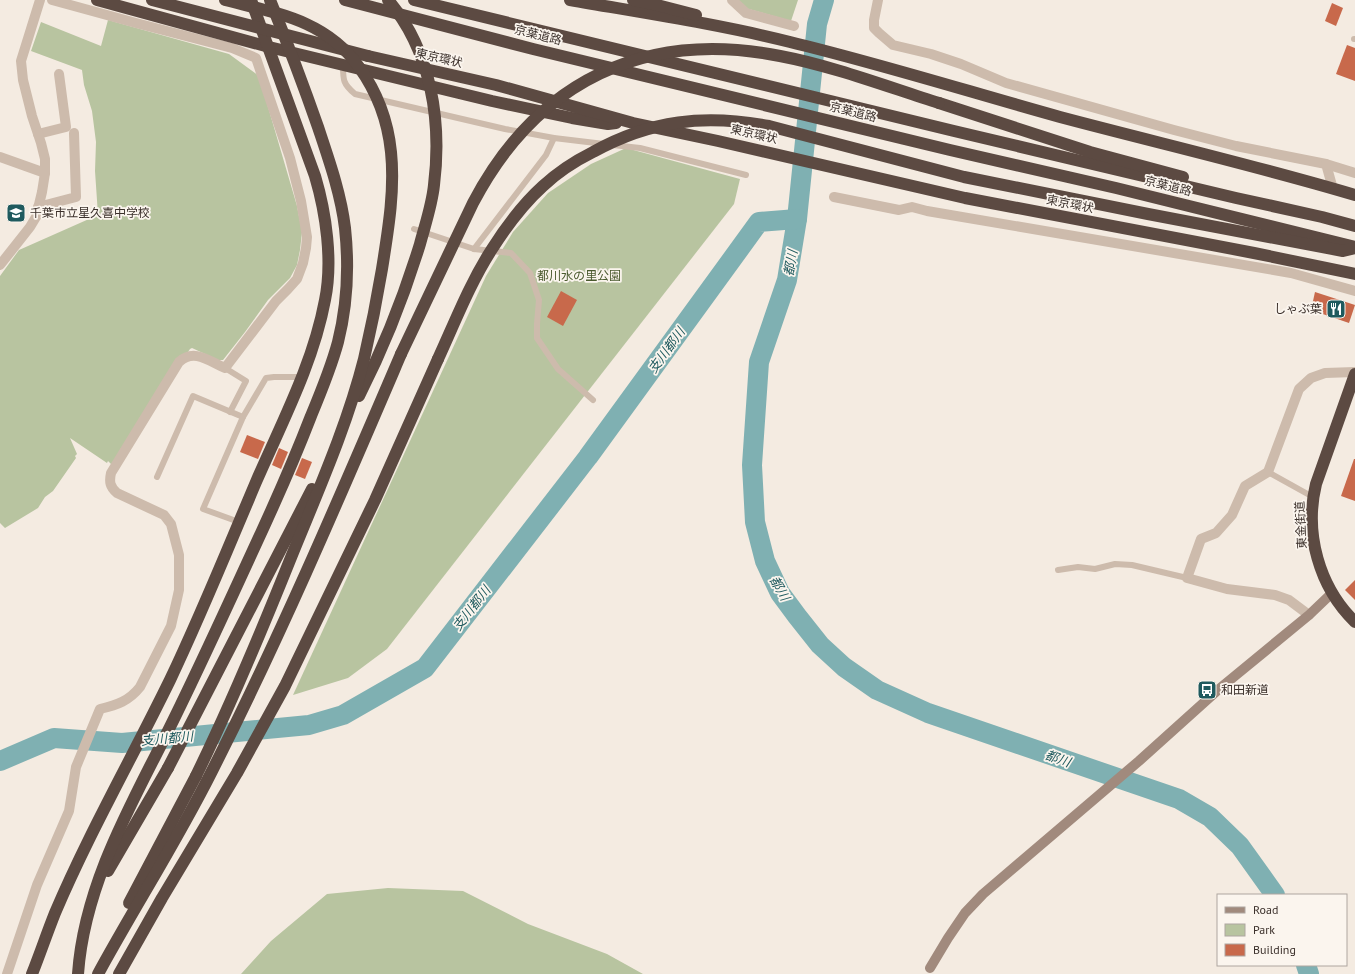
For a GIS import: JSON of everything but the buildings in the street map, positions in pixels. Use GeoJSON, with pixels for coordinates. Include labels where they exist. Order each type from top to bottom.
{"type":"FeatureCollection","features":[{"type":"Feature","properties":{"kind":"highway"},"geometry":{"type":"LineString","coordinates":[[97,0],[292,53],[492,101],[608,124],[633,123]]}},
{"type":"Feature","properties":{"kind":"highway","name":"東京環状"},"geometry":{"type":"LineString","coordinates":[[152,0],[368,56],[496,85],[633,123],[835,167],[965,198],[1254,253],[1355,274]]}},
{"type":"Feature","properties":{"kind":"highway"},"geometry":{"type":"LineString","coordinates":[[110,952],[118,924],[196,776],[223,719],[333,455],[351,404],[364,360],[376,306],[389,224],[392,182],[391,153],[388,132],[383,112],[367,80],[358,66],[335,41],[306,23],[272,11],[225,0]]}},
{"type":"Feature","properties":{"kind":"highway"},"geometry":{"type":"LineString","coordinates":[[32,974],[54,914],[85,847],[169,681],[195,626],[302,377],[326,298],[328,267],[325,216],[315,176],[251,0]]}},
{"type":"Feature","properties":{"kind":"highway"},"geometry":{"type":"LineString","coordinates":[[78,974],[82,942],[93,898],[110,851],[133,800],[192,683],[292,465],[330,368],[338,341],[345,302],[346,277],[346,234],[339,196],[332,168],[292,53],[270,0]]}},
{"type":"Feature","properties":{"kind":"highway","name":"京葉道路"},"geometry":{"type":"LineString","coordinates":[[345,0],[533,49],[950,150],[1116,188],[1355,248]]}},
{"type":"Feature","properties":{"kind":"highway"},"geometry":{"type":"LineString","coordinates":[[93,898],[168,768],[367,380],[398,310],[416,257],[428,217],[434,187],[436,169],[435,120],[430,85],[419,50],[397,11],[388,0]]}},
{"type":"Feature","properties":{"kind":"highway","name":"京葉道路"},"geometry":{"type":"LineString","coordinates":[[414,0],[954,131],[1355,226]]}},
{"type":"Feature","properties":{"kind":"highway"},"geometry":{"type":"LineString","coordinates":[[570,0],[747,32],[790,42],[861,60],[1062,117],[1150,139],[1355,195]]}},
{"type":"Feature","properties":{"kind":"highway"},"geometry":{"type":"LineString","coordinates":[[633,0],[716,20],[747,32]]}},
{"type":"Feature","properties":{"kind":"highway"},"geometry":{"type":"LineString","coordinates":[[98,974],[212,773],[310,565],[401,354],[484,181],[497,162],[525,129],[553,103],[570,90],[589,79],[625,63],[643,57],[679,50],[740,50],[779,55],[809,62],[1090,152],[1304,207],[1322,217]]}},
{"type":"Feature","properties":{"kind":"highway"},"geometry":{"type":"LineString","coordinates":[[119,974],[162,898],[236,774],[285,686],[375,500],[468,294],[491,250],[515,216],[543,186],[577,160],[634,132],[674,123],[731,120],[754,124],[964,177],[1343,251],[1355,248]]}},
{"type":"Feature","properties":{"kind":"highway","name":"東金街道"},"geometry":{"type":"LineString","coordinates":[[1355,373],[1316,484],[1313,498],[1313,532],[1318,563],[1332,594],[1343,611],[1355,622]]}},
{"type":"Feature","properties":{"kind":"street"},"geometry":{"type":"LineString","coordinates":[[0,265],[36,217],[45,173],[45,159],[23,80],[22,61],[40,0]]}},
{"type":"Feature","properties":{"kind":"street"},"geometry":{"type":"LineString","coordinates":[[7,974],[37,885],[69,811],[76,767],[100,709],[112,706],[133,696],[140,687],[171,626],[179,590],[179,555],[171,524],[164,515],[117,493],[112,489],[110,484],[111,473],[179,362],[185,357],[196,355],[225,368],[276,301],[297,279],[303,263],[307,237],[301,201],[290,158],[256,58],[232,48],[52,0]]}},
{"type":"Feature","properties":{"kind":"street"},"geometry":{"type":"LineString","coordinates":[[732,0],[746,13],[794,26]]}},
{"type":"Feature","properties":{"kind":"street"},"geometry":{"type":"LineString","coordinates":[[878,0],[874,28],[893,45],[931,54],[961,64],[1006,83],[1166,128],[1236,146],[1326,164],[1355,173]]}},
{"type":"Feature","properties":{"kind":"street"},"geometry":{"type":"LineString","coordinates":[[256,58],[269,47]]}},
{"type":"Feature","properties":{"kind":"street"},"geometry":{"type":"LineString","coordinates":[[38,134],[66,127],[59,74]]}},
{"type":"Feature","properties":{"kind":"street"},"geometry":{"type":"LineString","coordinates":[[38,207],[76,197],[74,133]]}},
{"type":"Feature","properties":{"kind":"street"},"geometry":{"type":"LineString","coordinates":[[0,157],[45,173]]}},
{"type":"Feature","properties":{"kind":"street"},"geometry":{"type":"LineString","coordinates":[[1326,164],[1333,189]]}},
{"type":"Feature","properties":{"kind":"street"},"geometry":{"type":"LineString","coordinates":[[834,197],[900,210],[912,207],[927,211],[1291,273],[1355,291]]}},
{"type":"Feature","properties":{"kind":"street"},"geometry":{"type":"LineString","coordinates":[[1309,615],[1289,600],[1275,594],[1227,589],[1187,578],[1201,539],[1216,533],[1232,515],[1245,486],[1268,472],[1299,388],[1312,378],[1325,373],[1355,373]]}},
{"type":"Feature","properties":{"kind":"street"},"geometry":{"type":"LineString","coordinates":[[927,971],[965,913],[984,894],[1332,594]]}},
{"type":"Feature","properties":{"kind":"lane"},"geometry":{"type":"LineString","coordinates":[[343,65],[346,87],[355,94],[505,129],[554,138],[640,148],[746,175]]}},
{"type":"Feature","properties":{"kind":"lane"},"geometry":{"type":"LineString","coordinates":[[474,249],[546,155],[554,138]]}},
{"type":"Feature","properties":{"kind":"lane"},"geometry":{"type":"LineString","coordinates":[[414,229],[474,249],[511,252],[530,273],[539,300],[536,324],[537,338],[558,369],[593,400]]}},
{"type":"Feature","properties":{"kind":"lane"},"geometry":{"type":"LineString","coordinates":[[225,368],[246,381],[230,412]]}},
{"type":"Feature","properties":{"kind":"lane"},"geometry":{"type":"LineString","coordinates":[[239,522],[203,509],[243,417],[266,378],[302,377]]}},
{"type":"Feature","properties":{"kind":"lane"},"geometry":{"type":"LineString","coordinates":[[157,477],[193,396],[243,417]]}},
{"type":"Feature","properties":{"kind":"lane"},"geometry":{"type":"LineString","coordinates":[[1268,472],[1313,498]]}},
{"type":"Feature","properties":{"kind":"lane"},"geometry":{"type":"LineString","coordinates":[[1058,570],[1078,567],[1095,570],[1114,564],[1132,565],[1187,578]]}},
{"type":"Feature","properties":{"kind":"green space"},"geometry":{"type":"Polygon","coordinates":[[[736,0],[798,0],[791,21],[745,8],[736,0]]]}},
{"type":"Feature","properties":{"kind":"green space"},"geometry":{"type":"Polygon","coordinates":[[[108,20],[229,54],[259,76],[297,206],[302,232],[297,265],[290,278],[268,300],[223,360],[218,360],[192,348],[190,349],[112,465],[108,461],[107,463],[70,438],[77,454],[75,456],[76,458],[53,491],[45,497],[38,508],[5,528],[0,523],[0,276],[19,250],[98,215],[95,171],[96,142],[92,111],[84,85],[82,70],[31,51],[41,22],[101,46],[108,20]]]}},
{"type":"Feature","properties":{"kind":"green space","name":"都川水の里公園"},"geometry":{"type":"Polygon","coordinates":[[[626,148],[740,179],[734,204],[387,649],[348,678],[293,695],[486,276],[513,232],[548,193],[591,164],[626,148]]]}},
{"type":"Feature","properties":{"kind":"green space"},"geometry":{"type":"Polygon","coordinates":[[[388,888],[463,891],[528,924],[607,954],[643,974],[241,974],[271,941],[327,894],[388,888]]]}},
{"type":"Feature","properties":{"kind":"waterway","name":"都川"},"geometry":{"type":"LineString","coordinates":[[824,0],[817,24],[797,219],[787,280],[759,362],[752,465],[755,522],[765,561],[780,593],[820,645],[844,667],[877,690],[928,713],[1179,799],[1210,817],[1240,846],[1274,894]]}},
{"type":"Feature","properties":{"kind":"waterway","name":"支川都川"},"geometry":{"type":"LineString","coordinates":[[0,761],[54,738],[122,743],[309,725],[343,715],[425,668],[588,457],[759,222],[797,219]]}},
{"type":"Feature","properties":{"kind":"waterway","name":"都川"},"geometry":{"type":"LineString","coordinates":[[1306,966],[1309,974]]}},
{"type":"Feature","properties":{"kind":"place","name":"千葉市立星久喜中学校"},"geometry":{"type":"Point","coordinates":[16,213]}},
{"type":"Feature","properties":{"kind":"place","name":"しゃぶ葉"},"geometry":{"type":"Point","coordinates":[1336,309]}},
{"type":"Feature","properties":{"kind":"place","name":"和田新道"},"geometry":{"type":"Point","coordinates":[1207,690]}}]}
